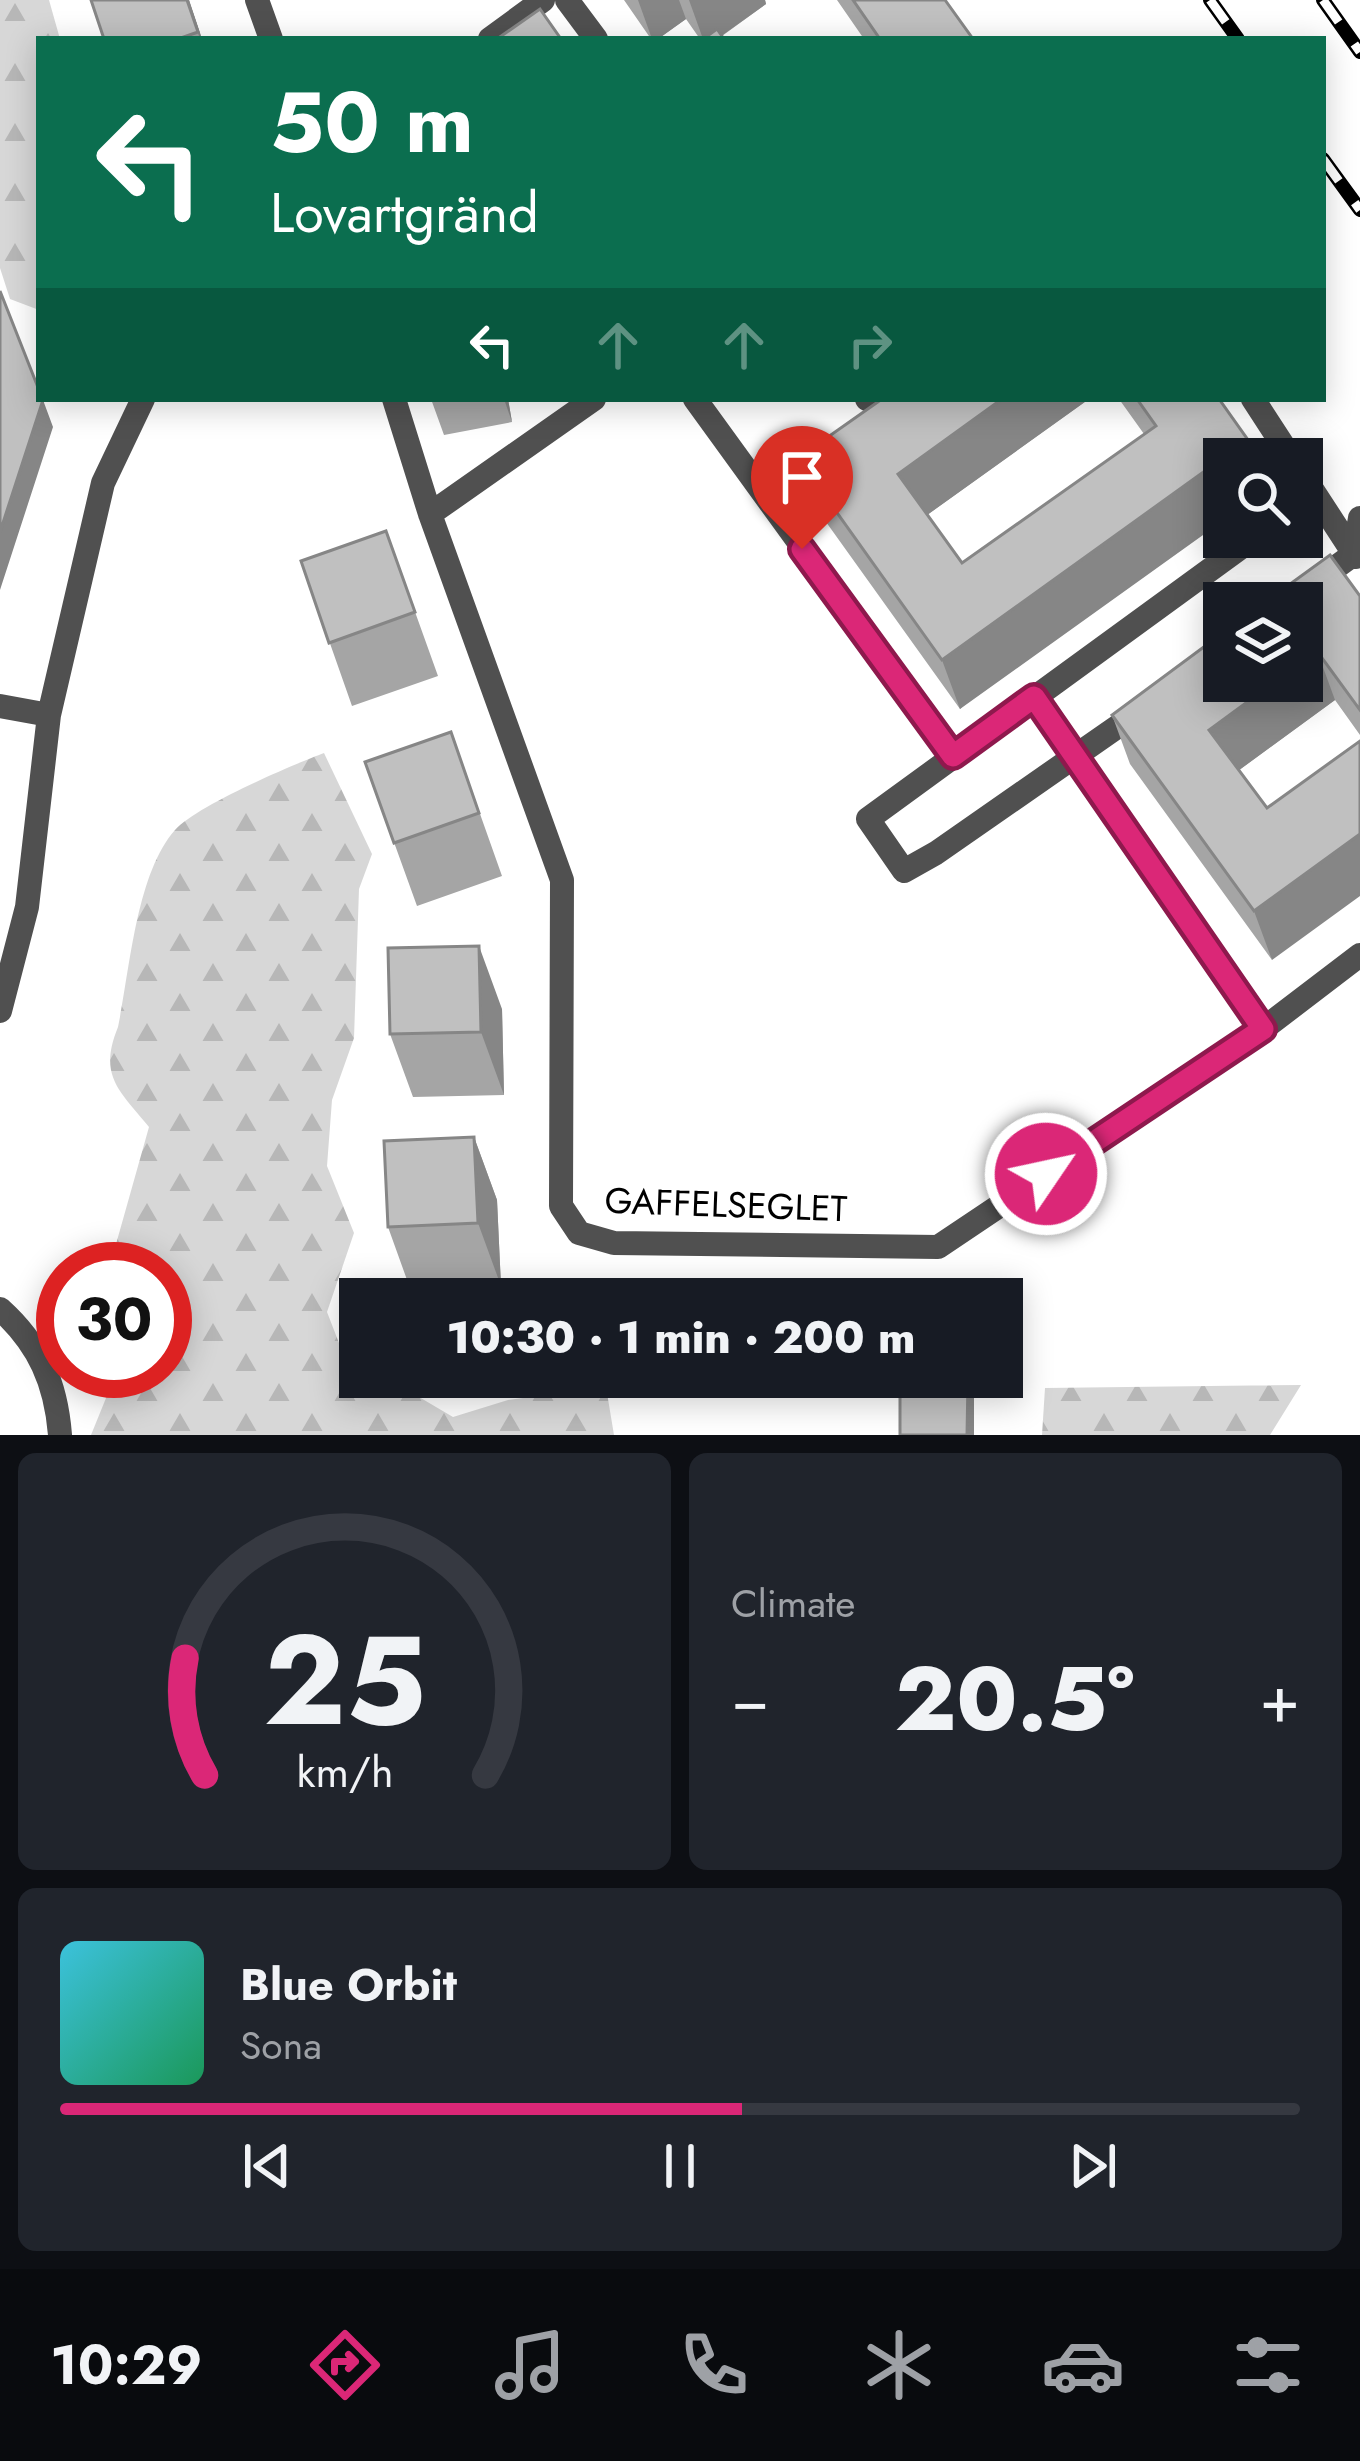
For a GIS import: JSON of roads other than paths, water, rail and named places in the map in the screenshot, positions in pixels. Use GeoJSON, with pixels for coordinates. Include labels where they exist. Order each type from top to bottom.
{"type":"FeatureCollection","features":[{"type":"Feature","properties":{"kind":"street"},"geometry":{"type":"LineString","coordinates":[[257,0],[270,36]]}},
{"type":"Feature","properties":{"kind":"street"},"geometry":{"type":"LineString","coordinates":[[494,36],[544,0]]}},
{"type":"Feature","properties":{"kind":"street"},"geometry":{"type":"LineString","coordinates":[[567,0],[594,36]]}},
{"type":"Feature","properties":{"kind":"street"},"geometry":{"type":"LineString","coordinates":[[0,1011],[27,907],[49,715],[103,483],[142,402]]}},
{"type":"Feature","properties":{"kind":"street","name":"GAFFELSEGLET"},"geometry":{"type":"LineString","coordinates":[[395,402],[430,514],[562,880],[561,1206],[579,1233],[614,1243],[938,1247],[1263,1029],[1360,955]]}},
{"type":"Feature","properties":{"kind":"street"},"geometry":{"type":"LineString","coordinates":[[430,514],[590,402]]}},
{"type":"Feature","properties":{"kind":"street"},"geometry":{"type":"LineString","coordinates":[[696,402],[953,756]]}},
{"type":"Feature","properties":{"kind":"street"},"geometry":{"type":"LineString","coordinates":[[1255,402],[1278,438]]}},
{"type":"Feature","properties":{"kind":"street"},"geometry":{"type":"LineString","coordinates":[[1323,495],[1360,505]]}},
{"type":"Feature","properties":{"kind":"street"},"geometry":{"type":"LineString","coordinates":[[1323,513],[1357,558]]}},
{"type":"Feature","properties":{"kind":"street"},"geometry":{"type":"LineString","coordinates":[[1357,558],[1360,518]]}},
{"type":"Feature","properties":{"kind":"street"},"geometry":{"type":"LineString","coordinates":[[1167,691],[1076,758],[904,871],[868,820],[1226,558]]}},
{"type":"Feature","properties":{"kind":"street"},"geometry":{"type":"LineString","coordinates":[[1320,582],[1357,558]]}},
{"type":"Feature","properties":{"kind":"street"},"geometry":{"type":"LineString","coordinates":[[1034,697],[1263,1029]]}},
{"type":"Feature","properties":{"kind":"street"},"geometry":{"type":"LineString","coordinates":[[0,706],[49,715]]}},
{"type":"Feature","properties":{"kind":"street"},"geometry":{"type":"LineString","coordinates":[[0,1309],[24,1331],[47,1367],[60,1435]]}},
{"type":"Feature","properties":{"kind":"railway"},"geometry":{"type":"LineString","coordinates":[[1210,0],[1236,36]]}},
{"type":"Feature","properties":{"kind":"railway"},"geometry":{"type":"LineString","coordinates":[[1323,0],[1360,52]]}},
{"type":"Feature","properties":{"kind":"railway"},"geometry":{"type":"LineString","coordinates":[[1326,163],[1360,210]]}}]}
